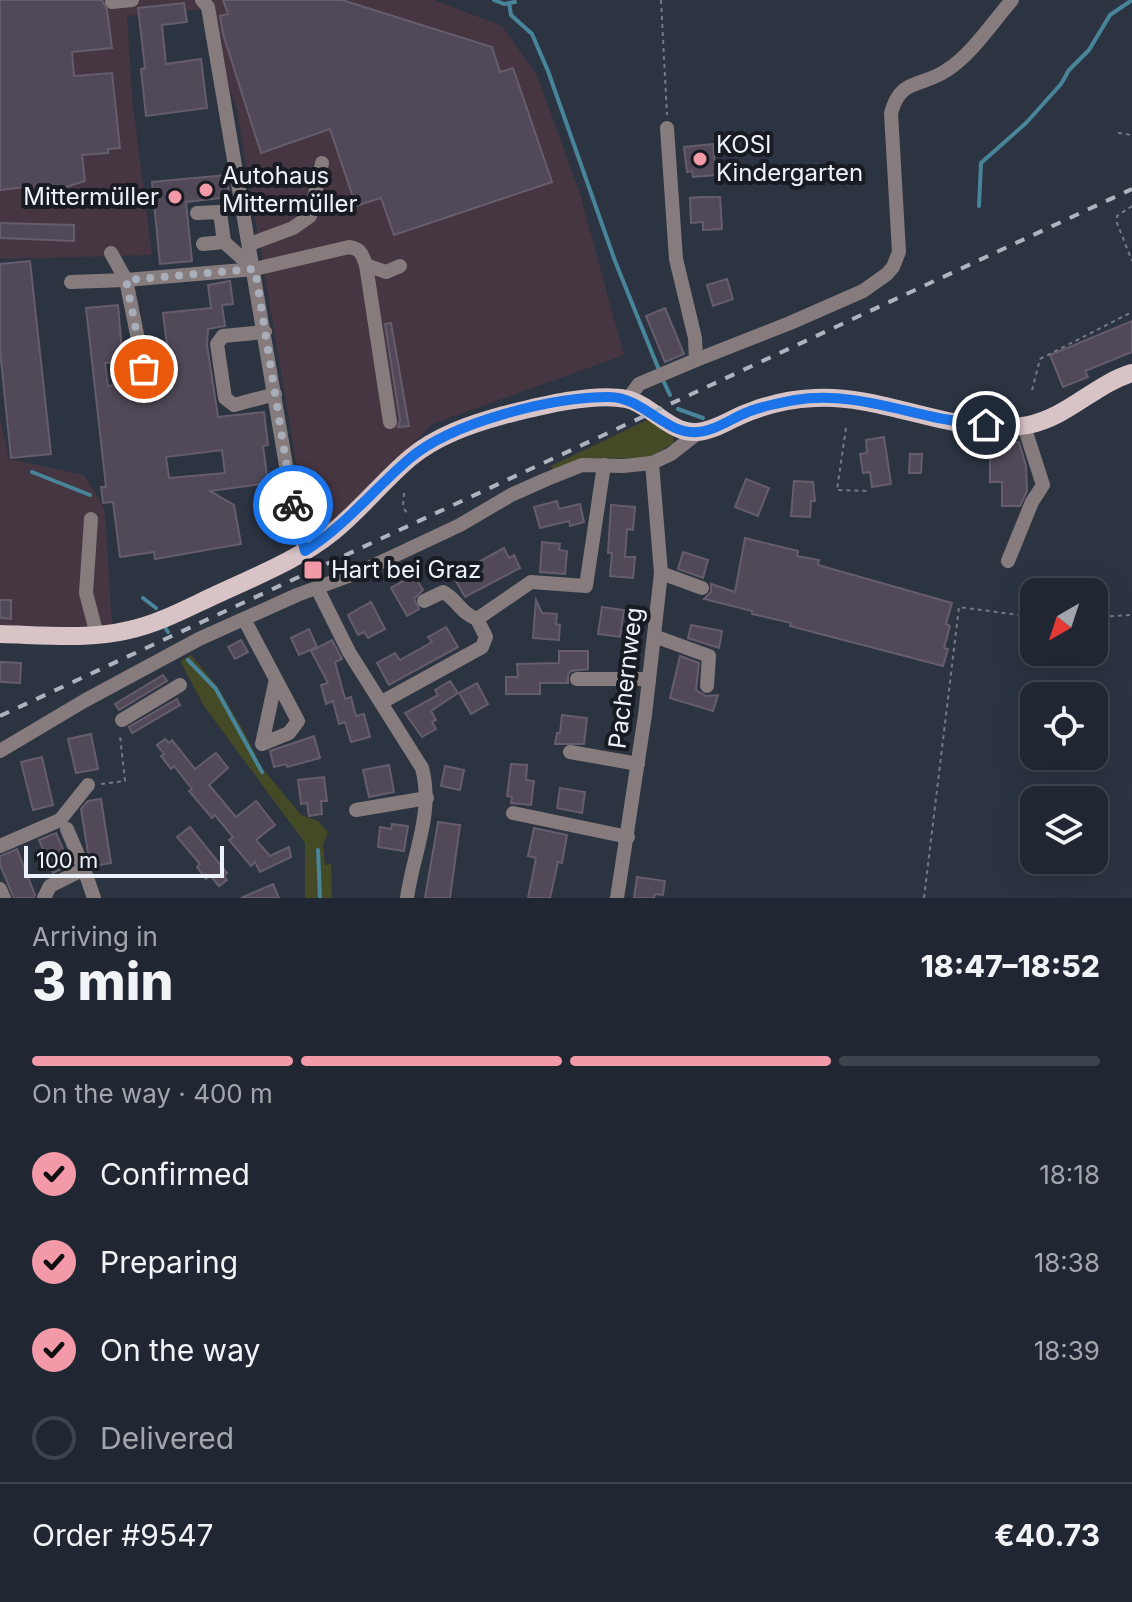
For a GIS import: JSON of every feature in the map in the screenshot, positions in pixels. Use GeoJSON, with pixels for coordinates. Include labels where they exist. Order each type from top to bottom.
{"type":"FeatureCollection","features":[{"type":"Feature","properties":{"kind":"main road"},"geometry":{"type":"LineString","coordinates":[[0,634],[97,635],[128,631],[175,614],[305,551],[334,531],[411,457],[453,432],[555,403],[609,397],[628,399],[671,425],[699,432],[751,410],[811,398],[863,400],[939,418],[986,425],[1024,426],[1058,415],[1119,377],[1132,373]]}},
{"type":"Feature","properties":{"kind":"street"},"geometry":{"type":"LineString","coordinates":[[112,2],[132,0]]}},
{"type":"Feature","properties":{"kind":"street"},"geometry":{"type":"LineString","coordinates":[[202,0],[208,7],[296,524],[305,551]]}},
{"type":"Feature","properties":{"kind":"street"},"geometry":{"type":"LineString","coordinates":[[628,399],[639,384],[852,296],[881,279],[893,267],[899,252],[891,113],[895,99],[902,89],[937,76],[958,61],[1012,0]]}},
{"type":"Feature","properties":{"kind":"street"},"geometry":{"type":"LineString","coordinates":[[667,128],[676,259],[695,338],[696,360]]}},
{"type":"Feature","properties":{"kind":"street"},"geometry":{"type":"LineString","coordinates":[[250,244],[293,228],[310,216],[322,163]]}},
{"type":"Feature","properties":{"kind":"street"},"geometry":{"type":"LineString","coordinates":[[197,213],[220,212],[224,242],[255,269]]}},
{"type":"Feature","properties":{"kind":"street"},"geometry":{"type":"LineString","coordinates":[[203,244],[224,242]]}},
{"type":"Feature","properties":{"kind":"street"},"geometry":{"type":"LineString","coordinates":[[71,282],[255,269],[313,253],[357,248],[366,265],[390,422]]}},
{"type":"Feature","properties":{"kind":"street"},"geometry":{"type":"LineString","coordinates":[[111,253],[126,280],[144,369]]}},
{"type":"Feature","properties":{"kind":"street"},"geometry":{"type":"LineString","coordinates":[[313,253],[319,256],[323,268]]}},
{"type":"Feature","properties":{"kind":"street"},"geometry":{"type":"LineString","coordinates":[[366,265],[386,272],[400,266]]}},
{"type":"Feature","properties":{"kind":"street"},"geometry":{"type":"LineString","coordinates":[[265,332],[223,336],[217,344],[225,398],[234,405],[275,394]]}},
{"type":"Feature","properties":{"kind":"street"},"geometry":{"type":"LineString","coordinates":[[1008,561],[1032,502],[1043,485],[1024,426]]}},
{"type":"Feature","properties":{"kind":"street"},"geometry":{"type":"LineString","coordinates":[[0,751],[163,657],[244,619],[362,571],[460,525],[511,495],[582,465],[652,463],[671,454],[699,432]]}},
{"type":"Feature","properties":{"kind":"street","name":"Pachernweg"},"geometry":{"type":"LineString","coordinates":[[617,898],[638,764],[661,573],[652,463]]}},
{"type":"Feature","properties":{"kind":"street"},"geometry":{"type":"LineString","coordinates":[[477,619],[531,582],[586,586],[604,465]]}},
{"type":"Feature","properties":{"kind":"street"},"geometry":{"type":"LineString","coordinates":[[91,519],[86,593],[97,635]]}},
{"type":"Feature","properties":{"kind":"street"},"geometry":{"type":"LineString","coordinates":[[661,573],[702,588]]}},
{"type":"Feature","properties":{"kind":"street"},"geometry":{"type":"LineString","coordinates":[[317,588],[349,652],[422,768],[427,798],[425,822],[407,898]]}},
{"type":"Feature","properties":{"kind":"street"},"geometry":{"type":"LineString","coordinates":[[382,702],[482,647],[486,637],[477,619],[462,612],[448,594],[443,592],[424,601]]}},
{"type":"Feature","properties":{"kind":"street"},"geometry":{"type":"LineString","coordinates":[[244,619],[276,679]]}},
{"type":"Feature","properties":{"kind":"street"},"geometry":{"type":"LineString","coordinates":[[654,636],[709,656],[707,686]]}},
{"type":"Feature","properties":{"kind":"street"},"geometry":{"type":"LineString","coordinates":[[577,679],[649,679]]}},
{"type":"Feature","properties":{"kind":"street"},"geometry":{"type":"LineString","coordinates":[[122,720],[180,685]]}},
{"type":"Feature","properties":{"kind":"street"},"geometry":{"type":"LineString","coordinates":[[570,752],[638,764]]}},
{"type":"Feature","properties":{"kind":"street"},"geometry":{"type":"LineString","coordinates":[[0,846],[60,820],[88,785]]}},
{"type":"Feature","properties":{"kind":"street"},"geometry":{"type":"LineString","coordinates":[[356,810],[427,798]]}},
{"type":"Feature","properties":{"kind":"street"},"geometry":{"type":"LineString","coordinates":[[513,813],[628,837]]}},
{"type":"Feature","properties":{"kind":"street"},"geometry":{"type":"LineString","coordinates":[[67,829],[94,898]]}},
{"type":"Feature","properties":{"kind":"street"},"geometry":{"type":"LineString","coordinates":[[44,898],[50,886],[84,869]]}},
{"type":"Feature","properties":{"kind":"street"},"geometry":{"type":"LineString","coordinates":[[0,889],[4,898]]}},
{"type":"Feature","properties":{"kind":"path"},"geometry":{"type":"LineString","coordinates":[[661,0],[667,128]]}},
{"type":"Feature","properties":{"kind":"path"},"geometry":{"type":"LineString","coordinates":[[1118,133],[1132,135]]}},
{"type":"Feature","properties":{"kind":"path"},"geometry":{"type":"LineString","coordinates":[[1132,206],[1117,216],[1117,223],[1132,261]]}},
{"type":"Feature","properties":{"kind":"path"},"geometry":{"type":"LineString","coordinates":[[1032,390],[1040,359],[1132,312]]}},
{"type":"Feature","properties":{"kind":"path"},"geometry":{"type":"LineString","coordinates":[[846,428],[837,490],[867,491]]}},
{"type":"Feature","properties":{"kind":"path"},"geometry":{"type":"LineString","coordinates":[[404,493],[403,506],[407,514]]}},
{"type":"Feature","properties":{"kind":"path"},"geometry":{"type":"LineString","coordinates":[[924,898],[959,607],[1020,615]]}},
{"type":"Feature","properties":{"kind":"path"},"geometry":{"type":"LineString","coordinates":[[1108,616],[1132,615]]}},
{"type":"Feature","properties":{"kind":"path"},"geometry":{"type":"LineString","coordinates":[[88,785],[125,781],[119,728],[122,720]]}},
{"type":"Feature","properties":{"kind":"shaded area"},"geometry":{"type":"Polygon","coordinates":[[[0,0],[434,0],[502,26],[537,75],[580,194],[624,355],[432,424],[330,527],[314,528],[304,510],[237,110],[202,9],[127,16],[132,97],[152,255],[0,259],[0,0]]]}},
{"type":"Feature","properties":{"kind":"shaded area"},"geometry":{"type":"Polygon","coordinates":[[[0,419],[9,459],[84,475],[105,510],[112,625],[70,628],[0,625],[0,419]]]}},
{"type":"Feature","properties":{"kind":"green space"},"geometry":{"type":"Polygon","coordinates":[[[647,420],[672,433],[674,443],[650,457],[590,459],[553,470],[551,466],[647,420]]]}},
{"type":"Feature","properties":{"kind":"green space"},"geometry":{"type":"Polygon","coordinates":[[[191,655],[216,685],[262,768],[301,815],[318,821],[328,832],[323,845],[325,865],[331,864],[332,898],[305,898],[305,843],[204,706],[180,661],[191,655]]]}},
{"type":"Feature","properties":{"kind":"building"},"geometry":{"type":"Polygon","coordinates":[[[0,0],[102,0],[107,10],[112,48],[72,52],[74,76],[112,73],[120,148],[108,149],[108,153],[82,155],[85,181],[23,200],[26,187],[0,190],[0,0]]]}},
{"type":"Feature","properties":{"kind":"building"},"geometry":{"type":"Polygon","coordinates":[[[223,0],[342,0],[492,47],[500,72],[513,68],[552,182],[394,235],[381,198],[356,206],[330,129],[261,153],[223,34],[220,16],[228,14],[223,0]]]}},
{"type":"Feature","properties":{"kind":"building"},"geometry":{"type":"Polygon","coordinates":[[[184,3],[187,22],[162,25],[166,64],[201,59],[207,108],[146,116],[141,69],[145,68],[138,8],[184,3]]]}},
{"type":"Feature","properties":{"kind":"building","name":"KOSI Kindergarten"},"geometry":{"type":"Polygon","coordinates":[[[713,144],[716,175],[693,177],[692,171],[687,172],[684,147],[713,144]]]}},
{"type":"Feature","properties":{"kind":"building"},"geometry":{"type":"Polygon","coordinates":[[[226,175],[230,197],[186,202],[192,261],[160,264],[152,182],[226,175]]]}},
{"type":"Feature","properties":{"kind":"building"},"geometry":{"type":"Polygon","coordinates":[[[720,197],[722,229],[703,230],[703,222],[691,223],[690,198],[720,197]]]}},
{"type":"Feature","properties":{"kind":"building"},"geometry":{"type":"Polygon","coordinates":[[[0,223],[74,225],[74,241],[0,238],[0,223]]]}},
{"type":"Feature","properties":{"kind":"building"},"geometry":{"type":"Polygon","coordinates":[[[30,261],[51,454],[11,458],[0,350],[0,264],[30,261]]]}},
{"type":"Feature","properties":{"kind":"building"},"geometry":{"type":"Polygon","coordinates":[[[727,279],[733,299],[713,306],[707,285],[727,279]]]}},
{"type":"Feature","properties":{"kind":"building"},"geometry":{"type":"Polygon","coordinates":[[[230,281],[233,304],[222,305],[225,326],[208,329],[207,345],[218,417],[264,412],[268,445],[263,446],[268,483],[210,491],[234,505],[241,544],[155,559],[154,552],[120,557],[113,502],[103,503],[101,487],[106,487],[86,308],[118,305],[123,362],[105,363],[108,386],[171,377],[163,313],[211,308],[208,285],[230,281]],[[222,450],[166,457],[169,478],[225,473],[222,450]]]}},
{"type":"Feature","properties":{"kind":"building"},"geometry":{"type":"Polygon","coordinates":[[[665,308],[684,354],[665,362],[646,316],[665,308]]]}},
{"type":"Feature","properties":{"kind":"building"},"geometry":{"type":"Polygon","coordinates":[[[1132,321],[1132,352],[1085,371],[1088,377],[1063,387],[1050,355],[1132,321]]]}},
{"type":"Feature","properties":{"kind":"building"},"geometry":{"type":"Polygon","coordinates":[[[391,323],[409,426],[398,427],[400,420],[385,324],[391,323]]]}},
{"type":"Feature","properties":{"kind":"building"},"geometry":{"type":"Polygon","coordinates":[[[884,437],[891,484],[872,487],[870,472],[863,473],[860,454],[867,453],[866,440],[884,437]]]}},
{"type":"Feature","properties":{"kind":"building"},"geometry":{"type":"Polygon","coordinates":[[[1019,442],[1026,466],[1027,491],[1020,506],[1002,506],[1002,482],[990,482],[990,455],[999,455],[999,443],[1019,442]]]}},
{"type":"Feature","properties":{"kind":"building"},"geometry":{"type":"Polygon","coordinates":[[[910,454],[922,454],[921,473],[909,473],[910,454]]]}},
{"type":"Feature","properties":{"kind":"building"},"geometry":{"type":"Polygon","coordinates":[[[746,479],[769,488],[758,516],[735,507],[746,479]]]}},
{"type":"Feature","properties":{"kind":"building"},"geometry":{"type":"Polygon","coordinates":[[[794,481],[813,482],[815,501],[811,501],[810,517],[791,516],[794,481]]]}},
{"type":"Feature","properties":{"kind":"building"},"geometry":{"type":"Polygon","coordinates":[[[557,501],[559,509],[580,504],[584,522],[570,526],[569,521],[540,528],[534,507],[557,501]]]}},
{"type":"Feature","properties":{"kind":"building"},"geometry":{"type":"Polygon","coordinates":[[[611,505],[635,507],[633,530],[627,529],[625,557],[635,557],[633,578],[610,576],[611,505]]]}},
{"type":"Feature","properties":{"kind":"building"},"geometry":{"type":"Polygon","coordinates":[[[745,538],[798,551],[797,556],[819,560],[818,565],[952,603],[946,624],[950,626],[943,666],[790,626],[791,623],[704,599],[711,592],[711,584],[735,592],[745,538]]]}},
{"type":"Feature","properties":{"kind":"building"},"geometry":{"type":"Polygon","coordinates":[[[542,542],[560,544],[559,550],[567,551],[565,574],[540,572],[542,542]]]}},
{"type":"Feature","properties":{"kind":"building"},"geometry":{"type":"Polygon","coordinates":[[[504,548],[509,558],[514,555],[520,568],[465,597],[453,576],[504,548]]]}},
{"type":"Feature","properties":{"kind":"building"},"geometry":{"type":"Polygon","coordinates":[[[683,552],[708,560],[703,578],[678,569],[683,552]]]}},
{"type":"Feature","properties":{"kind":"building"},"geometry":{"type":"Polygon","coordinates":[[[414,575],[423,590],[414,599],[419,609],[407,616],[391,588],[414,575]]]}},
{"type":"Feature","properties":{"kind":"building"},"geometry":{"type":"Polygon","coordinates":[[[0,600],[11,600],[11,619],[0,618],[0,600]]]}},
{"type":"Feature","properties":{"kind":"building"},"geometry":{"type":"Polygon","coordinates":[[[536,600],[542,613],[557,614],[559,640],[533,638],[536,600]]]}},
{"type":"Feature","properties":{"kind":"building"},"geometry":{"type":"Polygon","coordinates":[[[371,602],[385,629],[368,638],[364,632],[358,635],[348,615],[371,602]]]}},
{"type":"Feature","properties":{"kind":"building"},"geometry":{"type":"Polygon","coordinates":[[[602,607],[624,610],[620,637],[598,634],[602,607]]]}},
{"type":"Feature","properties":{"kind":"building"},"geometry":{"type":"Polygon","coordinates":[[[691,625],[722,631],[719,648],[688,638],[691,625]]]}},
{"type":"Feature","properties":{"kind":"building"},"geometry":{"type":"Polygon","coordinates":[[[446,627],[458,647],[389,685],[377,663],[395,653],[400,660],[432,642],[428,637],[446,627]]]}},
{"type":"Feature","properties":{"kind":"building"},"geometry":{"type":"Polygon","coordinates":[[[309,629],[317,647],[299,655],[291,638],[309,629]]]}},
{"type":"Feature","properties":{"kind":"building"},"geometry":{"type":"Polygon","coordinates":[[[241,640],[248,652],[235,659],[228,647],[241,640]]]}},
{"type":"Feature","properties":{"kind":"building"},"geometry":{"type":"Polygon","coordinates":[[[332,640],[342,659],[335,662],[345,699],[351,697],[356,716],[364,714],[370,737],[351,742],[345,722],[339,724],[333,701],[326,704],[321,685],[328,683],[311,651],[332,640]]]}},
{"type":"Feature","properties":{"kind":"building"},"geometry":{"type":"Polygon","coordinates":[[[559,651],[588,651],[588,669],[571,671],[568,683],[540,683],[540,694],[506,694],[506,677],[518,677],[517,664],[559,663],[559,651]]]}},
{"type":"Feature","properties":{"kind":"building"},"geometry":{"type":"Polygon","coordinates":[[[680,656],[699,663],[696,690],[706,696],[718,695],[713,711],[670,698],[680,656]]]}},
{"type":"Feature","properties":{"kind":"building"},"geometry":{"type":"Polygon","coordinates":[[[0,662],[21,663],[20,683],[0,682],[0,662]]]}},
{"type":"Feature","properties":{"kind":"building"},"geometry":{"type":"Polygon","coordinates":[[[163,675],[167,681],[119,710],[115,704],[163,675]]]}},
{"type":"Feature","properties":{"kind":"building"},"geometry":{"type":"Polygon","coordinates":[[[450,681],[458,693],[431,711],[436,720],[432,722],[436,729],[422,737],[405,713],[438,695],[435,690],[450,681]]]}},
{"type":"Feature","properties":{"kind":"building"},"geometry":{"type":"Polygon","coordinates":[[[477,683],[488,704],[471,714],[459,693],[477,683]]]}},
{"type":"Feature","properties":{"kind":"building"},"geometry":{"type":"Polygon","coordinates":[[[177,699],[180,705],[132,733],[129,727],[177,699]]]}},
{"type":"Feature","properties":{"kind":"building"},"geometry":{"type":"Polygon","coordinates":[[[562,715],[587,718],[584,744],[555,744],[562,715]]]}},
{"type":"Feature","properties":{"kind":"building"},"geometry":{"type":"Polygon","coordinates":[[[91,734],[98,769],[76,773],[68,739],[91,734]]]}},
{"type":"Feature","properties":{"kind":"building"},"geometry":{"type":"Polygon","coordinates":[[[314,736],[320,758],[287,767],[286,764],[274,767],[270,751],[314,736]]]}},
{"type":"Feature","properties":{"kind":"building"},"geometry":{"type":"Polygon","coordinates":[[[165,739],[169,743],[172,740],[195,769],[216,753],[228,768],[209,785],[236,817],[256,801],[275,825],[256,840],[270,856],[289,847],[291,857],[260,872],[255,862],[251,866],[229,840],[233,837],[215,815],[212,818],[189,791],[192,789],[174,766],[171,769],[161,756],[164,754],[157,745],[165,739]]]}},
{"type":"Feature","properties":{"kind":"building"},"geometry":{"type":"Polygon","coordinates":[[[42,757],[53,805],[33,810],[21,762],[42,757]]]}},
{"type":"Feature","properties":{"kind":"building"},"geometry":{"type":"Polygon","coordinates":[[[511,764],[527,765],[526,780],[534,781],[531,805],[511,803],[512,797],[507,796],[511,764]]]}},
{"type":"Feature","properties":{"kind":"building"},"geometry":{"type":"Polygon","coordinates":[[[389,765],[394,792],[369,797],[363,770],[389,765]]]}},
{"type":"Feature","properties":{"kind":"building"},"geometry":{"type":"Polygon","coordinates":[[[445,766],[464,770],[460,790],[441,786],[445,766]]]}},
{"type":"Feature","properties":{"kind":"building"},"geometry":{"type":"Polygon","coordinates":[[[324,777],[327,801],[321,801],[322,814],[309,816],[307,803],[301,804],[298,780],[324,777]]]}},
{"type":"Feature","properties":{"kind":"building"},"geometry":{"type":"Polygon","coordinates":[[[560,788],[585,792],[582,813],[557,808],[560,788]]]}},
{"type":"Feature","properties":{"kind":"building"},"geometry":{"type":"Polygon","coordinates":[[[101,799],[111,863],[94,866],[88,853],[81,809],[88,801],[101,799]]]}},
{"type":"Feature","properties":{"kind":"building"},"geometry":{"type":"Polygon","coordinates":[[[438,822],[460,825],[450,898],[425,898],[438,822]]]}},
{"type":"Feature","properties":{"kind":"building"},"geometry":{"type":"Polygon","coordinates":[[[392,824],[408,826],[404,851],[378,847],[380,827],[391,829],[392,824]]]}},
{"type":"Feature","properties":{"kind":"building"},"geometry":{"type":"Polygon","coordinates":[[[190,827],[227,873],[224,876],[227,880],[219,886],[210,875],[206,879],[197,867],[200,864],[177,837],[190,827]]]}},
{"type":"Feature","properties":{"kind":"building"},"geometry":{"type":"Polygon","coordinates":[[[534,828],[567,835],[562,863],[558,862],[550,898],[528,898],[536,858],[528,856],[534,828]]]}},
{"type":"Feature","properties":{"kind":"building"},"geometry":{"type":"Polygon","coordinates":[[[56,833],[70,865],[53,873],[39,840],[56,833]]]}},
{"type":"Feature","properties":{"kind":"building"},"geometry":{"type":"Polygon","coordinates":[[[17,849],[34,898],[14,898],[0,865],[0,856],[17,849]]]}},
{"type":"Feature","properties":{"kind":"building"},"geometry":{"type":"Polygon","coordinates":[[[637,877],[665,881],[663,895],[634,898],[637,877]]]}},
{"type":"Feature","properties":{"kind":"building"},"geometry":{"type":"Polygon","coordinates":[[[273,884],[279,898],[241,898],[273,884]]]}},
{"type":"Feature","properties":{"kind":"waterway"},"geometry":{"type":"LineString","coordinates":[[494,0],[504,4],[515,2]]}},
{"type":"Feature","properties":{"kind":"waterway"},"geometry":{"type":"LineString","coordinates":[[979,206],[981,163],[1026,123],[1061,84],[1069,70],[1089,50],[1110,15],[1132,0]]}},
{"type":"Feature","properties":{"kind":"waterway"},"geometry":{"type":"LineString","coordinates":[[509,3],[511,15],[532,34],[548,71],[615,261],[659,370]]}},
{"type":"Feature","properties":{"kind":"waterway"},"geometry":{"type":"LineString","coordinates":[[663,380],[670,395]]}},
{"type":"Feature","properties":{"kind":"waterway"},"geometry":{"type":"LineString","coordinates":[[678,409],[703,418]]}},
{"type":"Feature","properties":{"kind":"waterway"},"geometry":{"type":"LineString","coordinates":[[32,472],[90,495]]}},
{"type":"Feature","properties":{"kind":"waterway"},"geometry":{"type":"LineString","coordinates":[[143,598],[156,608]]}},
{"type":"Feature","properties":{"kind":"waterway"},"geometry":{"type":"LineString","coordinates":[[188,660],[216,689],[262,772]]}},
{"type":"Feature","properties":{"kind":"waterway"},"geometry":{"type":"LineString","coordinates":[[318,850],[320,898]]}},
{"type":"Feature","properties":{"kind":"railway"},"geometry":{"type":"LineString","coordinates":[[0,716],[1132,189]]}},
{"type":"Feature","properties":{"kind":"way so far"},"geometry":{"type":"LineString","coordinates":[[144,369],[126,280],[255,269],[293,505]]}},
{"type":"Feature","properties":{"kind":"place","name":"KOSI Kindergarten"},"geometry":{"type":"Point","coordinates":[700,159]}},
{"type":"Feature","properties":{"kind":"place","name":"Autohaus Mittermüller"},"geometry":{"type":"Point","coordinates":[206,190]}},
{"type":"Feature","properties":{"kind":"place","name":"Mittermüller"},"geometry":{"type":"Point","coordinates":[175,197]}},
{"type":"Feature","properties":{"kind":"place","name":"Hart bei Graz"},"geometry":{"type":"Point","coordinates":[313,570]}},
{"type":"Feature","properties":{"kind":"route"},"geometry":{"type":"LineString","coordinates":[[293,505],[305,551],[334,531],[411,457],[431,443],[501,416],[555,403],[609,397],[628,399],[671,425],[693,432],[714,428],[751,410],[794,400],[832,397],[863,400],[939,418],[986,425]]}}]}
